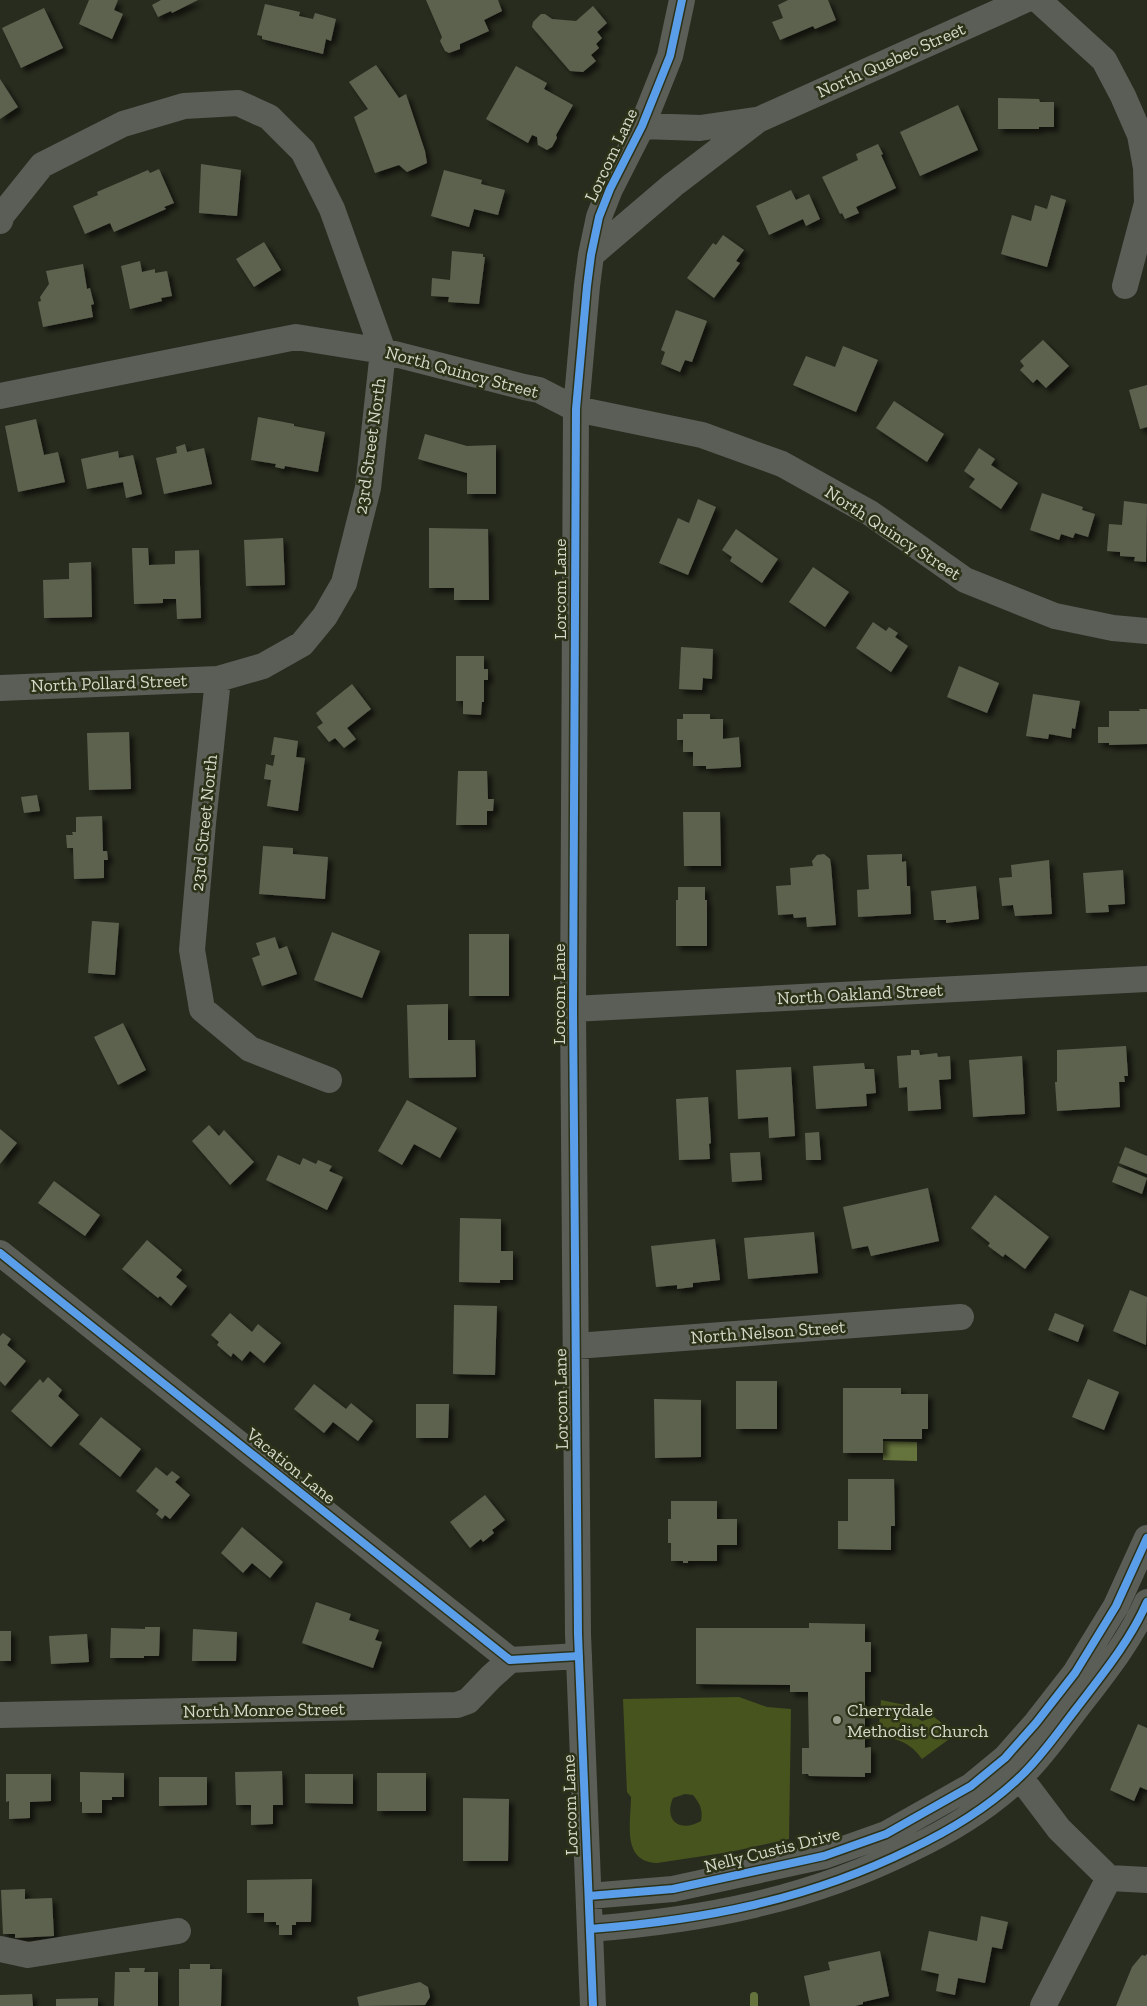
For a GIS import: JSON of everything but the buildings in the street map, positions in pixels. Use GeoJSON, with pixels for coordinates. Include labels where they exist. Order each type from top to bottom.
{"type":"FeatureCollection","features":[{"type":"Feature","properties":{"kind":"street","name":"Lorcom Lane"},"geometry":{"type":"LineString","coordinates":[[593,2006],[579,1656],[573,1009],[576,409],[591,255],[598,217],[642,126],[670,56],[682,0]]}},
{"type":"Feature","properties":{"kind":"street","name":"North Quebec Street"},"geometry":{"type":"LineString","coordinates":[[591,255],[673,185],[758,120],[1025,0]]}},
{"type":"Feature","properties":{"kind":"street"},"geometry":{"type":"LineString","coordinates":[[1038,0],[1104,60],[1123,96],[1140,135],[1146,168],[1147,203],[1125,286]]}},
{"type":"Feature","properties":{"kind":"street","name":"23rd Street North"},"geometry":{"type":"LineString","coordinates":[[0,222],[2,215],[42,165],[123,124],[184,106],[238,103],[269,117],[304,151],[332,209],[383,351],[368,488],[344,583],[325,616],[302,644],[264,666],[218,679],[202,823],[192,950],[202,1009],[250,1048],[329,1080]]}},
{"type":"Feature","properties":{"kind":"street","name":"North Quebec Street"},"geometry":{"type":"LineString","coordinates":[[642,126],[700,128],[758,120]]}},
{"type":"Feature","properties":{"kind":"street","name":"North Quincy Street"},"geometry":{"type":"LineString","coordinates":[[0,396],[296,337],[383,351],[539,390],[576,409],[702,435],[776,462],[870,513],[965,580],[1055,616],[1114,628],[1147,631]]}},
{"type":"Feature","properties":{"kind":"street","name":"North Pollard Street"},"geometry":{"type":"LineString","coordinates":[[0,688],[218,679]]}},
{"type":"Feature","properties":{"kind":"street","name":"North Oakland Street"},"geometry":{"type":"LineString","coordinates":[[573,1009],[1147,979]]}},
{"type":"Feature","properties":{"kind":"street","name":"Vacation Lane"},"geometry":{"type":"LineString","coordinates":[[0,1253],[510,1660]]}},
{"type":"Feature","properties":{"kind":"street","name":"North Nelson Street"},"geometry":{"type":"LineString","coordinates":[[576,1346],[961,1317]]}},
{"type":"Feature","properties":{"kind":"street","name":"Nelly Custis Drive"},"geometry":{"type":"LineString","coordinates":[[590,1929],[634,1926],[733,1911],[781,1900],[863,1872],[921,1845],[969,1819],[1012,1767],[1036,1723],[1075,1672],[1116,1606],[1147,1538]]}},
{"type":"Feature","properties":{"kind":"street","name":"Nelly Custis Drive"},"geometry":{"type":"LineString","coordinates":[[589,1896],[673,1889],[824,1856],[886,1834],[971,1786],[1012,1767],[1052,1742],[1105,1673],[1147,1602]]}},
{"type":"Feature","properties":{"kind":"street"},"geometry":{"type":"LineString","coordinates":[[510,1660],[579,1656]]}},
{"type":"Feature","properties":{"kind":"street","name":"North Monroe Street"},"geometry":{"type":"LineString","coordinates":[[0,1715],[457,1705],[468,1701],[510,1660]]}},
{"type":"Feature","properties":{"kind":"street"},"geometry":{"type":"LineString","coordinates":[[1012,1767],[1059,1829],[1109,1878],[1147,1880]]}},
{"type":"Feature","properties":{"kind":"street"},"geometry":{"type":"LineString","coordinates":[[1043,2006],[1058,1973],[1109,1878]]}},
{"type":"Feature","properties":{"kind":"street"},"geometry":{"type":"LineString","coordinates":[[0,1949],[28,1955],[178,1931]]}},
{"type":"Feature","properties":{"kind":"shaded area"},"geometry":{"type":"Polygon","coordinates":[[[883,1441],[917,1442],[917,1461],[883,1460],[883,1441]]]}},
{"type":"Feature","properties":{"kind":"shaded area"},"geometry":{"type":"Polygon","coordinates":[[[739,1697],[767,1707],[791,1709],[789,1839],[730,1852],[657,1863],[646,1861],[638,1856],[630,1839],[631,1797],[627,1792],[623,1699],[739,1697]],[[685,1794],[673,1798],[670,1813],[676,1823],[687,1826],[701,1821],[702,1813],[693,1795],[685,1794]]]}},
{"type":"Feature","properties":{"kind":"shaded area"},"geometry":{"type":"Polygon","coordinates":[[[881,1700],[905,1705],[907,1712],[922,1721],[934,1717],[956,1734],[922,1759],[918,1753],[903,1742],[891,1738],[878,1737],[881,1700]]]}},
{"type":"Feature","properties":{"kind":"waterway"},"geometry":{"type":"LineString","coordinates":[[754,1996],[754,2006]]}},
{"type":"Feature","properties":{"kind":"cycle path"},"geometry":{"type":"LineString","coordinates":[[593,2006],[578,1634],[573,1009],[576,409],[587,286],[599,217],[610,189],[642,126],[670,56],[682,0]]}},
{"type":"Feature","properties":{"kind":"cycle path"},"geometry":{"type":"LineString","coordinates":[[0,1253],[510,1660],[579,1656]]}},
{"type":"Feature","properties":{"kind":"cycle path"},"geometry":{"type":"LineString","coordinates":[[589,1896],[673,1889],[824,1856],[886,1834],[971,1786],[1005,1758],[1036,1723],[1075,1673],[1116,1606],[1147,1538]]}},
{"type":"Feature","properties":{"kind":"cycle path"},"geometry":{"type":"LineString","coordinates":[[590,1929],[674,1920],[715,1913],[755,1905],[794,1894],[872,1867],[926,1842],[955,1826],[996,1798],[1036,1760],[1115,1657],[1147,1602]]}},
{"type":"Feature","properties":{"kind":"place","name":"Cherrydale Methodist Church"},"geometry":{"type":"Point","coordinates":[837,1720]}}]}
